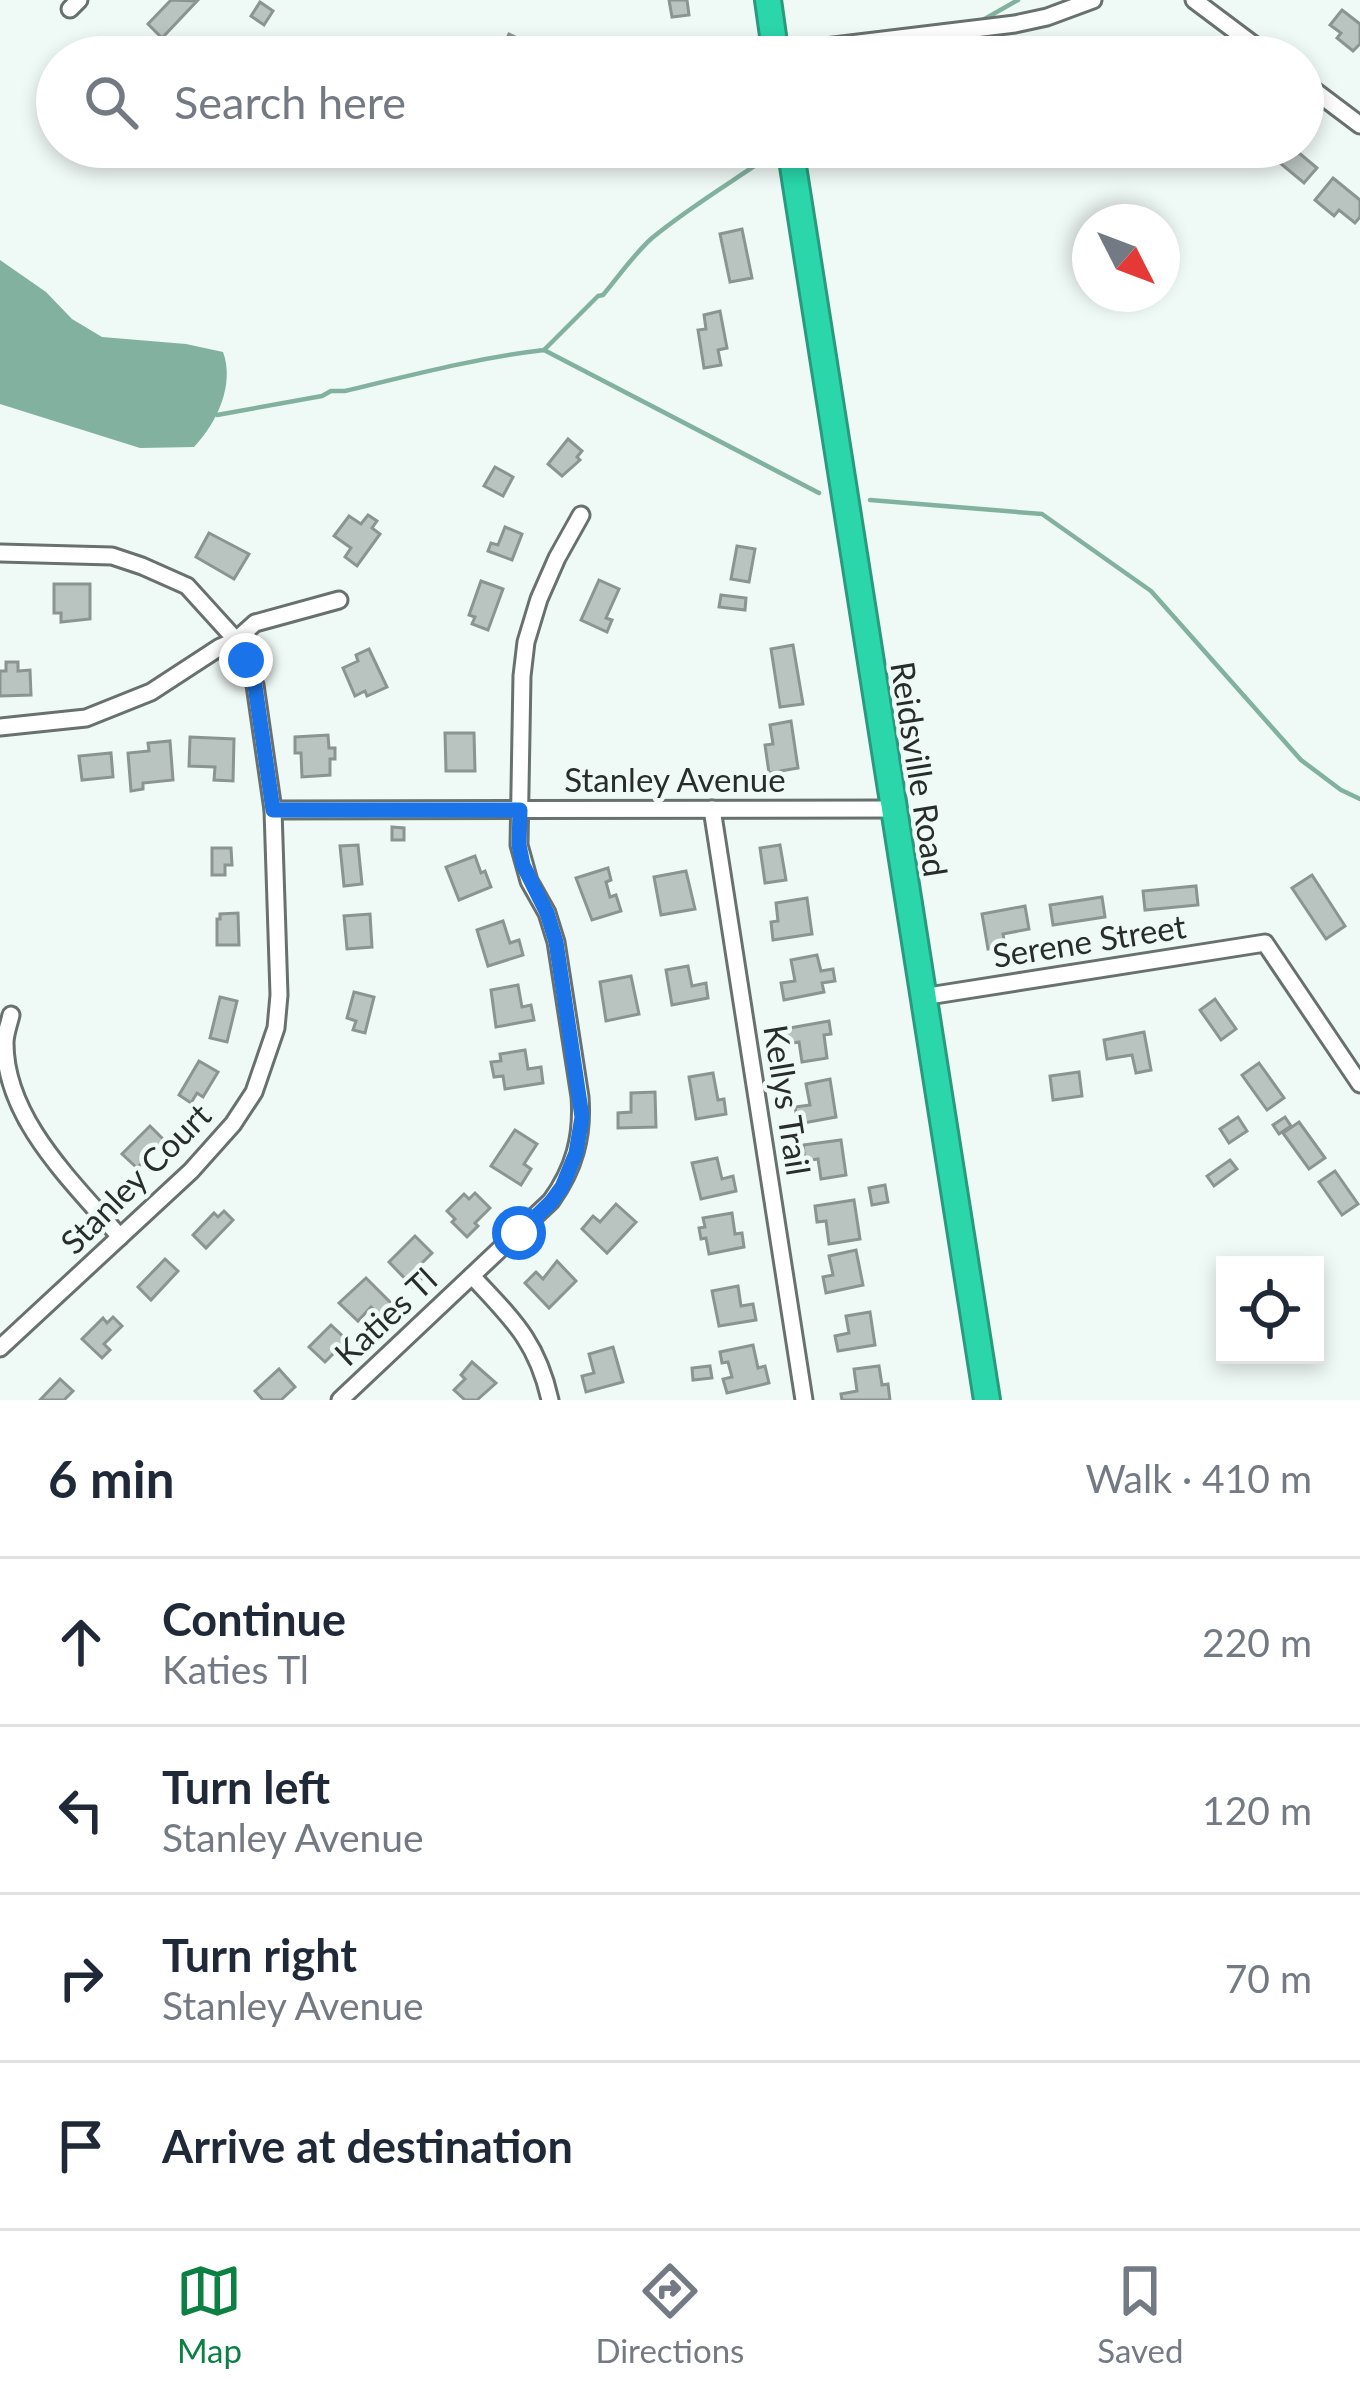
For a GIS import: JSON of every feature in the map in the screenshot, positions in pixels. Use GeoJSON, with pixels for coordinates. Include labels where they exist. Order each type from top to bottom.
{"type":"FeatureCollection","features":[{"type":"Feature","properties":{"kind":"highway"},"geometry":{"type":"LineString","coordinates":[[767,0],[773,36]]}},
{"type":"Feature","properties":{"kind":"highway","name":"Reidsville Road"},"geometry":{"type":"LineString","coordinates":[[793,168],[986,1400]]}},
{"type":"Feature","properties":{"kind":"street"},"geometry":{"type":"LineString","coordinates":[[922,36],[1015,24],[1094,0]]}},
{"type":"Feature","properties":{"kind":"street"},"geometry":{"type":"LineString","coordinates":[[1194,0],[1242,36]]}},
{"type":"Feature","properties":{"kind":"street"},"geometry":{"type":"LineString","coordinates":[[1324,98],[1360,125]]}},
{"type":"Feature","properties":{"kind":"street","name":"Katies Tl"},"geometry":{"type":"LineString","coordinates":[[340,1400],[551,1202],[570,1171],[580,1136],[580,1097],[556,942],[519,845],[526,642],[539,599],[581,515]]}},
{"type":"Feature","properties":{"kind":"street"},"geometry":{"type":"LineString","coordinates":[[0,553],[112,556],[187,586],[236,640],[255,686],[273,810]]}},
{"type":"Feature","properties":{"kind":"street"},"geometry":{"type":"LineString","coordinates":[[0,727],[86,718],[151,692],[236,640],[254,623],[339,600]]}},
{"type":"Feature","properties":{"kind":"street","name":"Kellys Trail"},"geometry":{"type":"LineString","coordinates":[[712,809],[804,1400]]}},
{"type":"Feature","properties":{"kind":"street","name":"Stanley Avenue"},"geometry":{"type":"LineString","coordinates":[[273,810],[893,809]]}},
{"type":"Feature","properties":{"kind":"street","name":"Stanley Court"},"geometry":{"type":"LineString","coordinates":[[0,1348],[191,1172],[254,1092],[276,1028],[279,995],[273,810]]}},
{"type":"Feature","properties":{"kind":"street","name":"Serene Street"},"geometry":{"type":"LineString","coordinates":[[922,997],[1265,943],[1360,1084]]}},
{"type":"Feature","properties":{"kind":"street"},"geometry":{"type":"LineString","coordinates":[[11,1015],[5,1040],[10,1081],[23,1114],[59,1166],[120,1237]]}},
{"type":"Feature","properties":{"kind":"street","name":"Katies Tl"},"geometry":{"type":"LineString","coordinates":[[472,1276],[527,1337],[550,1400]]}},
{"type":"Feature","properties":{"kind":"shaded area"},"geometry":{"type":"Polygon","coordinates":[[[0,260],[46,292],[72,319],[102,337],[223,352],[227,377],[222,402],[194,447],[140,448],[0,404],[0,260]]]}},
{"type":"Feature","properties":{"kind":"building"},"geometry":{"type":"Polygon","coordinates":[[[171,0],[197,1],[164,36],[148,24],[171,0]]]}},
{"type":"Feature","properties":{"kind":"building"},"geometry":{"type":"Polygon","coordinates":[[[669,0],[687,0],[689,15],[672,17],[669,0]]]}},
{"type":"Feature","properties":{"kind":"building"},"geometry":{"type":"Polygon","coordinates":[[[260,2],[273,11],[264,25],[251,16],[260,2]]]}},
{"type":"Feature","properties":{"kind":"building"},"geometry":{"type":"Polygon","coordinates":[[[1342,10],[1360,24],[1360,44],[1353,51],[1330,25],[1342,10]]]}},
{"type":"Feature","properties":{"kind":"building"},"geometry":{"type":"Polygon","coordinates":[[[1286,168],[1317,168],[1304,183],[1286,168]]]}},
{"type":"Feature","properties":{"kind":"building"},"geometry":{"type":"Polygon","coordinates":[[[1333,178],[1360,200],[1360,217],[1355,223],[1339,210],[1334,216],[1315,200],[1333,178]]]}},
{"type":"Feature","properties":{"kind":"building"},"geometry":{"type":"Polygon","coordinates":[[[742,229],[752,278],[730,282],[720,234],[742,229]]]}},
{"type":"Feature","properties":{"kind":"building"},"geometry":{"type":"Polygon","coordinates":[[[720,311],[727,348],[718,350],[721,365],[704,368],[698,330],[706,329],[704,315],[720,311]]]}},
{"type":"Feature","properties":{"kind":"building"},"geometry":{"type":"Polygon","coordinates":[[[568,439],[582,451],[580,460],[562,476],[548,464],[568,439]]]}},
{"type":"Feature","properties":{"kind":"building"},"geometry":{"type":"Polygon","coordinates":[[[495,467],[513,477],[503,496],[484,486],[495,467]]]}},
{"type":"Feature","properties":{"kind":"building"},"geometry":{"type":"Polygon","coordinates":[[[368,515],[377,521],[372,528],[380,534],[357,566],[345,557],[351,548],[334,536],[349,516],[361,524],[368,515]]]}},
{"type":"Feature","properties":{"kind":"building"},"geometry":{"type":"Polygon","coordinates":[[[505,527],[522,534],[512,560],[488,551],[491,543],[498,545],[505,527]]]}},
{"type":"Feature","properties":{"kind":"building"},"geometry":{"type":"Polygon","coordinates":[[[209,533],[249,554],[234,579],[196,557],[209,533]]]}},
{"type":"Feature","properties":{"kind":"building"},"geometry":{"type":"Polygon","coordinates":[[[737,546],[755,549],[749,582],[731,579],[737,546]]]}},
{"type":"Feature","properties":{"kind":"building"},"geometry":{"type":"Polygon","coordinates":[[[599,580],[619,589],[606,618],[612,620],[607,632],[581,620],[599,580]]]}},
{"type":"Feature","properties":{"kind":"building"},"geometry":{"type":"Polygon","coordinates":[[[481,581],[503,589],[488,630],[472,624],[475,617],[469,615],[481,581]]]}},
{"type":"Feature","properties":{"kind":"building"},"geometry":{"type":"Polygon","coordinates":[[[54,584],[90,584],[90,619],[61,622],[61,613],[54,613],[54,584]]]}},
{"type":"Feature","properties":{"kind":"building"},"geometry":{"type":"Polygon","coordinates":[[[721,595],[746,598],[745,610],[719,607],[721,595]]]}},
{"type":"Feature","properties":{"kind":"building"},"geometry":{"type":"Polygon","coordinates":[[[793,645],[803,704],[780,707],[771,649],[793,645]]]}},
{"type":"Feature","properties":{"kind":"building"},"geometry":{"type":"Polygon","coordinates":[[[369,649],[387,687],[355,696],[343,668],[369,649]]]}},
{"type":"Feature","properties":{"kind":"building"},"geometry":{"type":"Polygon","coordinates":[[[6,662],[18,662],[18,671],[30,670],[31,695],[0,696],[0,671],[6,671],[6,662]]]}},
{"type":"Feature","properties":{"kind":"building"},"geometry":{"type":"Polygon","coordinates":[[[791,721],[798,768],[769,773],[765,745],[773,744],[770,725],[791,721]]]}},
{"type":"Feature","properties":{"kind":"building"},"geometry":{"type":"Polygon","coordinates":[[[445,733],[474,733],[475,771],[446,771],[445,733]]]}},
{"type":"Feature","properties":{"kind":"building"},"geometry":{"type":"Polygon","coordinates":[[[328,735],[329,748],[335,748],[330,775],[302,777],[295,737],[328,735]]]}},
{"type":"Feature","properties":{"kind":"building"},"geometry":{"type":"Polygon","coordinates":[[[190,737],[234,739],[233,781],[214,780],[215,767],[189,766],[190,737]]]}},
{"type":"Feature","properties":{"kind":"building"},"geometry":{"type":"Polygon","coordinates":[[[170,741],[173,780],[143,783],[143,789],[131,791],[128,753],[149,751],[148,743],[170,741]]]}},
{"type":"Feature","properties":{"kind":"building"},"geometry":{"type":"Polygon","coordinates":[[[111,753],[113,777],[82,780],[79,756],[111,753]]]}},
{"type":"Feature","properties":{"kind":"building"},"geometry":{"type":"Polygon","coordinates":[[[392,827],[404,828],[404,840],[392,840],[392,827]]]}},
{"type":"Feature","properties":{"kind":"building"},"geometry":{"type":"Polygon","coordinates":[[[358,845],[362,884],[344,886],[340,846],[358,845]]]}},
{"type":"Feature","properties":{"kind":"building"},"geometry":{"type":"Polygon","coordinates":[[[780,845],[786,880],[765,883],[760,848],[780,845]]]}},
{"type":"Feature","properties":{"kind":"building"},"geometry":{"type":"Polygon","coordinates":[[[212,848],[231,848],[232,865],[225,865],[225,875],[212,875],[212,848]]]}},
{"type":"Feature","properties":{"kind":"building"},"geometry":{"type":"Polygon","coordinates":[[[475,856],[491,887],[459,900],[446,867],[475,856]]]}},
{"type":"Feature","properties":{"kind":"building"},"geometry":{"type":"Polygon","coordinates":[[[608,868],[610,897],[616,895],[621,911],[592,920],[576,878],[608,868]]]}},
{"type":"Feature","properties":{"kind":"building"},"geometry":{"type":"Polygon","coordinates":[[[686,871],[695,909],[661,915],[654,877],[686,871]]]}},
{"type":"Feature","properties":{"kind":"building"},"geometry":{"type":"Polygon","coordinates":[[[1312,875],[1345,926],[1326,939],[1292,888],[1312,875]]]}},
{"type":"Feature","properties":{"kind":"building"},"geometry":{"type":"Polygon","coordinates":[[[1196,886],[1198,905],[1145,910],[1143,891],[1196,886]]]}},
{"type":"Feature","properties":{"kind":"building"},"geometry":{"type":"Polygon","coordinates":[[[1102,897],[1105,917],[1053,925],[1050,905],[1102,897]]]}},
{"type":"Feature","properties":{"kind":"building"},"geometry":{"type":"Polygon","coordinates":[[[807,898],[812,934],[773,940],[776,903],[807,898]]]}},
{"type":"Feature","properties":{"kind":"building"},"geometry":{"type":"Polygon","coordinates":[[[1025,906],[1029,929],[1003,934],[1005,946],[988,949],[982,914],[1025,906]]]}},
{"type":"Feature","properties":{"kind":"building"},"geometry":{"type":"Polygon","coordinates":[[[238,913],[239,945],[217,945],[220,914],[238,913]]]}},
{"type":"Feature","properties":{"kind":"building"},"geometry":{"type":"Polygon","coordinates":[[[370,914],[372,947],[347,949],[344,916],[370,914]]]}},
{"type":"Feature","properties":{"kind":"building"},"geometry":{"type":"Polygon","coordinates":[[[503,921],[510,943],[519,940],[523,955],[488,966],[477,930],[503,921]]]}},
{"type":"Feature","properties":{"kind":"building"},"geometry":{"type":"Polygon","coordinates":[[[817,955],[821,971],[833,969],[835,981],[822,983],[824,992],[784,1000],[781,983],[795,981],[791,960],[817,955]]]}},
{"type":"Feature","properties":{"kind":"building"},"geometry":{"type":"Polygon","coordinates":[[[688,966],[692,986],[706,983],[708,998],[672,1005],[666,970],[688,966]]]}},
{"type":"Feature","properties":{"kind":"building"},"geometry":{"type":"Polygon","coordinates":[[[631,976],[639,1014],[606,1021],[600,982],[631,976]]]}},
{"type":"Feature","properties":{"kind":"building"},"geometry":{"type":"Polygon","coordinates":[[[518,985],[522,1007],[531,1005],[534,1020],[496,1027],[491,990],[518,985]]]}},
{"type":"Feature","properties":{"kind":"building"},"geometry":{"type":"Polygon","coordinates":[[[354,992],[374,997],[365,1033],[353,1030],[356,1021],[347,1018],[354,992]]]}},
{"type":"Feature","properties":{"kind":"building"},"geometry":{"type":"Polygon","coordinates":[[[220,997],[237,1001],[227,1042],[210,1038],[220,997]]]}},
{"type":"Feature","properties":{"kind":"building"},"geometry":{"type":"Polygon","coordinates":[[[1215,999],[1236,1029],[1221,1040],[1200,1010],[1215,999]]]}},
{"type":"Feature","properties":{"kind":"building"},"geometry":{"type":"Polygon","coordinates":[[[829,1021],[831,1034],[824,1035],[827,1058],[802,1062],[799,1042],[787,1044],[784,1029],[829,1021]]]}},
{"type":"Feature","properties":{"kind":"building"},"geometry":{"type":"Polygon","coordinates":[[[1144,1032],[1151,1070],[1136,1073],[1132,1055],[1107,1059],[1104,1040],[1144,1032]]]}},
{"type":"Feature","properties":{"kind":"building"},"geometry":{"type":"Polygon","coordinates":[[[525,1050],[528,1069],[541,1067],[543,1083],[505,1089],[503,1076],[494,1077],[491,1062],[501,1061],[500,1054],[525,1050]]]}},
{"type":"Feature","properties":{"kind":"building"},"geometry":{"type":"Polygon","coordinates":[[[199,1061],[218,1072],[203,1097],[197,1093],[191,1103],[179,1095],[199,1061]]]}},
{"type":"Feature","properties":{"kind":"building"},"geometry":{"type":"Polygon","coordinates":[[[1259,1063],[1284,1098],[1267,1110],[1242,1075],[1259,1063]]]}},
{"type":"Feature","properties":{"kind":"building"},"geometry":{"type":"Polygon","coordinates":[[[1079,1072],[1082,1096],[1053,1100],[1050,1076],[1079,1072]]]}},
{"type":"Feature","properties":{"kind":"building"},"geometry":{"type":"Polygon","coordinates":[[[713,1073],[726,1114],[696,1119],[689,1077],[713,1073]]]}},
{"type":"Feature","properties":{"kind":"building"},"geometry":{"type":"Polygon","coordinates":[[[830,1079],[836,1117],[798,1124],[795,1107],[810,1105],[806,1084],[830,1079]]]}},
{"type":"Feature","properties":{"kind":"building"},"geometry":{"type":"Polygon","coordinates":[[[655,1092],[656,1127],[618,1128],[618,1113],[631,1112],[631,1093],[655,1092]]]}},
{"type":"Feature","properties":{"kind":"building"},"geometry":{"type":"Polygon","coordinates":[[[1238,1117],[1247,1131],[1229,1143],[1220,1129],[1238,1117]]]}},
{"type":"Feature","properties":{"kind":"building"},"geometry":{"type":"Polygon","coordinates":[[[1285,1117],[1291,1126],[1279,1134],[1273,1125],[1285,1117]]]}},
{"type":"Feature","properties":{"kind":"building"},"geometry":{"type":"Polygon","coordinates":[[[1299,1122],[1325,1158],[1309,1169],[1283,1133],[1299,1122]]]}},
{"type":"Feature","properties":{"kind":"building"},"geometry":{"type":"Polygon","coordinates":[[[150,1126],[164,1140],[137,1168],[122,1154],[150,1126]]]}},
{"type":"Feature","properties":{"kind":"building"},"geometry":{"type":"Polygon","coordinates":[[[515,1130],[537,1144],[524,1164],[531,1169],[521,1185],[491,1166],[515,1130]]]}},
{"type":"Feature","properties":{"kind":"building"},"geometry":{"type":"Polygon","coordinates":[[[841,1140],[846,1175],[821,1179],[818,1159],[805,1161],[803,1145],[841,1140]]]}},
{"type":"Feature","properties":{"kind":"building"},"geometry":{"type":"Polygon","coordinates":[[[717,1158],[722,1179],[733,1176],[736,1191],[701,1199],[692,1163],[717,1158]]]}},
{"type":"Feature","properties":{"kind":"building"},"geometry":{"type":"Polygon","coordinates":[[[1230,1160],[1237,1169],[1214,1186],[1207,1176],[1230,1160]]]}},
{"type":"Feature","properties":{"kind":"building"},"geometry":{"type":"Polygon","coordinates":[[[1335,1171],[1358,1204],[1342,1215],[1319,1182],[1335,1171]]]}},
{"type":"Feature","properties":{"kind":"building"},"geometry":{"type":"Polygon","coordinates":[[[885,1185],[888,1202],[872,1205],[869,1188],[885,1185]]]}},
{"type":"Feature","properties":{"kind":"building"},"geometry":{"type":"Polygon","coordinates":[[[475,1193],[490,1208],[467,1237],[447,1211],[464,1194],[469,1199],[475,1193]]]}},
{"type":"Feature","properties":{"kind":"building"},"geometry":{"type":"Polygon","coordinates":[[[854,1200],[860,1239],[829,1244],[826,1221],[817,1222],[815,1206],[854,1200]]]}},
{"type":"Feature","properties":{"kind":"building"},"geometry":{"type":"Polygon","coordinates":[[[616,1204],[636,1222],[607,1253],[582,1229],[593,1216],[600,1222],[616,1204]]]}},
{"type":"Feature","properties":{"kind":"building"},"geometry":{"type":"Polygon","coordinates":[[[224,1211],[233,1220],[206,1248],[193,1235],[214,1213],[218,1217],[224,1211]]]}},
{"type":"Feature","properties":{"kind":"building"},"geometry":{"type":"Polygon","coordinates":[[[732,1213],[735,1234],[742,1233],[744,1247],[709,1254],[699,1228],[705,1227],[703,1218],[732,1213]]]}},
{"type":"Feature","properties":{"kind":"building"},"geometry":{"type":"Polygon","coordinates":[[[415,1236],[432,1253],[416,1269],[424,1277],[413,1287],[389,1262],[415,1236]]]}},
{"type":"Feature","properties":{"kind":"building"},"geometry":{"type":"Polygon","coordinates":[[[856,1250],[863,1285],[826,1293],[823,1277],[833,1275],[829,1256],[856,1250]]]}},
{"type":"Feature","properties":{"kind":"building"},"geometry":{"type":"Polygon","coordinates":[[[165,1259],[178,1271],[151,1300],[138,1287],[165,1259]]]}},
{"type":"Feature","properties":{"kind":"building"},"geometry":{"type":"Polygon","coordinates":[[[557,1261],[576,1281],[549,1308],[525,1283],[536,1272],[543,1279],[557,1261]]]}},
{"type":"Feature","properties":{"kind":"building"},"geometry":{"type":"Polygon","coordinates":[[[366,1278],[393,1305],[381,1317],[371,1307],[358,1321],[339,1303],[366,1278]]]}},
{"type":"Feature","properties":{"kind":"building"},"geometry":{"type":"Polygon","coordinates":[[[738,1286],[741,1306],[753,1304],[756,1320],[719,1326],[712,1291],[738,1286]]]}},
{"type":"Feature","properties":{"kind":"building"},"geometry":{"type":"Polygon","coordinates":[[[870,1312],[875,1345],[838,1351],[835,1336],[849,1333],[846,1316],[870,1312]]]}},
{"type":"Feature","properties":{"kind":"building"},"geometry":{"type":"Polygon","coordinates":[[[113,1317],[122,1326],[104,1344],[110,1350],[102,1358],[82,1339],[103,1318],[107,1323],[113,1317]]]}},
{"type":"Feature","properties":{"kind":"building"},"geometry":{"type":"Polygon","coordinates":[[[331,1325],[350,1343],[325,1362],[309,1347],[331,1325]]]}},
{"type":"Feature","properties":{"kind":"building"},"geometry":{"type":"Polygon","coordinates":[[[753,1345],[758,1368],[765,1366],[769,1383],[727,1393],[723,1379],[732,1377],[720,1352],[753,1345]]]}},
{"type":"Feature","properties":{"kind":"building"},"geometry":{"type":"Polygon","coordinates":[[[613,1347],[623,1382],[586,1392],[582,1376],[594,1373],[589,1354],[613,1347]]]}},
{"type":"Feature","properties":{"kind":"building"},"geometry":{"type":"Polygon","coordinates":[[[472,1362],[496,1383],[477,1400],[465,1400],[454,1390],[472,1362]]]}},
{"type":"Feature","properties":{"kind":"building"},"geometry":{"type":"Polygon","coordinates":[[[710,1366],[712,1378],[693,1380],[692,1368],[710,1366]]]}},
{"type":"Feature","properties":{"kind":"building"},"geometry":{"type":"Polygon","coordinates":[[[879,1366],[890,1400],[842,1400],[841,1394],[857,1391],[854,1369],[879,1366]]]}},
{"type":"Feature","properties":{"kind":"building"},"geometry":{"type":"Polygon","coordinates":[[[279,1369],[295,1387],[281,1400],[263,1400],[255,1391],[279,1369]]]}},
{"type":"Feature","properties":{"kind":"building"},"geometry":{"type":"Polygon","coordinates":[[[60,1379],[73,1391],[64,1400],[40,1400],[60,1379]]]}},
{"type":"Feature","properties":{"kind":"waterway"},"geometry":{"type":"LineString","coordinates":[[981,21],[1018,0]]}},
{"type":"Feature","properties":{"kind":"waterway"},"geometry":{"type":"LineString","coordinates":[[544,350],[603,295],[652,238],[751,168]]}},
{"type":"Feature","properties":{"kind":"waterway"},"geometry":{"type":"LineString","coordinates":[[213,412],[322,396],[544,350],[819,493]]}},
{"type":"Feature","properties":{"kind":"waterway"},"geometry":{"type":"LineString","coordinates":[[870,500],[1042,514],[1151,591],[1301,760],[1360,799]]}},
{"type":"Feature","properties":{"kind":"route"},"geometry":{"type":"LineString","coordinates":[[246,660],[255,686],[273,810],[520,810],[523,865],[556,942],[582,1117],[576,1153],[562,1187],[519,1233]]}}]}
